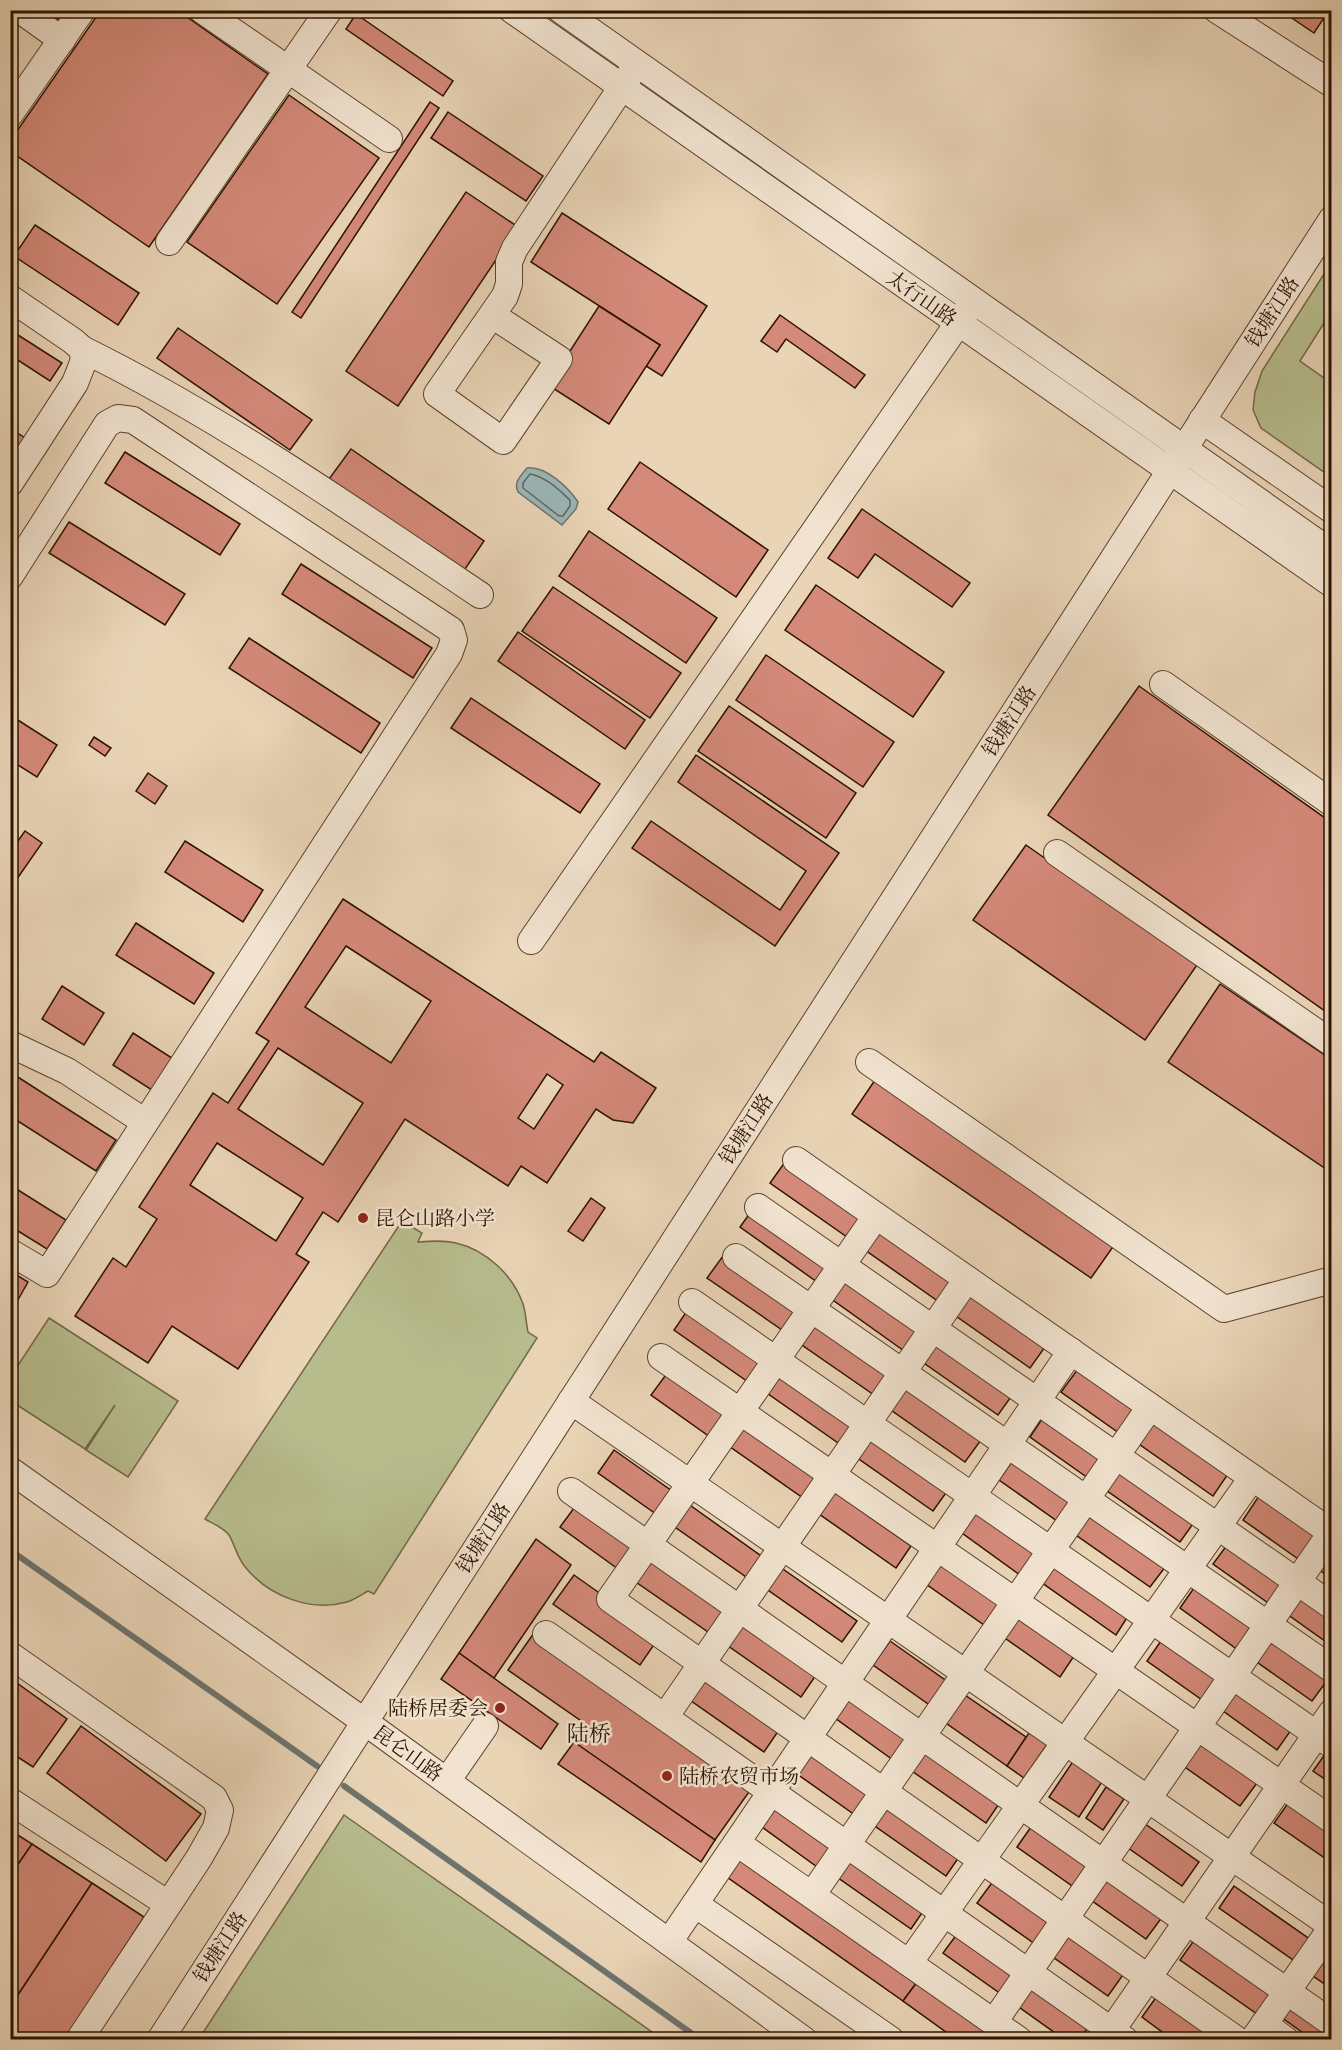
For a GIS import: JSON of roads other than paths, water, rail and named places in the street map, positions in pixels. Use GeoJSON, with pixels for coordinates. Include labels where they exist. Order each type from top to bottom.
{"type":"FeatureCollection","features":[{"type":"Feature","properties":{"kind":"street"},"geometry":{"type":"LineString","coordinates":[[20,10],[62,40]]}},
{"type":"Feature","properties":{"kind":"street"},"geometry":{"type":"LineString","coordinates":[[10,114],[82,10]]}},
{"type":"Feature","properties":{"kind":"street"},"geometry":{"type":"LineString","coordinates":[[202,10],[389,139]]}},
{"type":"Feature","properties":{"kind":"street"},"geometry":{"type":"LineString","coordinates":[[169,242],[329,10]]}},
{"type":"Feature","properties":{"kind":"street","name":"太行山路"},"geometry":{"type":"LineString","coordinates":[[512,10],[1332,584]]}},
{"type":"Feature","properties":{"kind":"street","name":"太行山路"},"geometry":{"type":"LineString","coordinates":[[561,10],[1332,553]]}},
{"type":"Feature","properties":{"kind":"street"},"geometry":{"type":"LineString","coordinates":[[1217,10],[1332,84]]}},
{"type":"Feature","properties":{"kind":"street"},"geometry":{"type":"LineString","coordinates":[[492,315],[559,359],[503,441],[437,394],[505,296],[509,284],[509,262],[515,248],[638,65]]}},
{"type":"Feature","properties":{"kind":"street","name":"钱塘江路"},"geometry":{"type":"LineString","coordinates":[[160,2040],[1332,219]]}},
{"type":"Feature","properties":{"kind":"street"},"geometry":{"type":"LineString","coordinates":[[10,298],[82,349],[136,376],[302,476],[480,595]]}},
{"type":"Feature","properties":{"kind":"street"},"geometry":{"type":"LineString","coordinates":[[531,941],[974,302]]}},
{"type":"Feature","properties":{"kind":"street"},"geometry":{"type":"LineString","coordinates":[[10,483],[75,383],[84,360],[82,349]]}},
{"type":"Feature","properties":{"kind":"street"},"geometry":{"type":"LineString","coordinates":[[10,576],[107,424],[118,418],[133,420],[441,623],[451,630],[454,640],[448,654],[47,1274],[10,1252]]}},
{"type":"Feature","properties":{"kind":"street"},"geometry":{"type":"LineString","coordinates":[[1202,420],[1332,510]]}},
{"type":"Feature","properties":{"kind":"street"},"geometry":{"type":"LineString","coordinates":[[1163,684],[1332,802]]}},
{"type":"Feature","properties":{"kind":"street"},"geometry":{"type":"LineString","coordinates":[[1057,853],[1332,1043]]}},
{"type":"Feature","properties":{"kind":"street"},"geometry":{"type":"LineString","coordinates":[[10,1044],[67,1071],[145,1122]]}},
{"type":"Feature","properties":{"kind":"street"},"geometry":{"type":"LineString","coordinates":[[869,1062],[1224,1309],[1332,1280]]}},
{"type":"Feature","properties":{"kind":"street"},"geometry":{"type":"LineString","coordinates":[[796,1160],[1331,1533],[994,2022]]}},
{"type":"Feature","properties":{"kind":"street"},"geometry":{"type":"LineString","coordinates":[[758,1207],[1332,1606]]}},
{"type":"Feature","properties":{"kind":"street"},"geometry":{"type":"LineString","coordinates":[[876,1216],[610,1599],[1237,2040]]}},
{"type":"Feature","properties":{"kind":"street"},"geometry":{"type":"LineString","coordinates":[[736,1257],[1332,1669]]}},
{"type":"Feature","properties":{"kind":"street"},"geometry":{"type":"LineString","coordinates":[[665,1717],[967,1279]]}},
{"type":"Feature","properties":{"kind":"street"},"geometry":{"type":"LineString","coordinates":[[692,1302],[1324,1739]]}},
{"type":"Feature","properties":{"kind":"street"},"geometry":{"type":"LineString","coordinates":[[669,1942],[1071,1352]]}},
{"type":"Feature","properties":{"kind":"street"},"geometry":{"type":"LineString","coordinates":[[661,1357],[1332,1820]]}},
{"type":"Feature","properties":{"kind":"street"},"geometry":{"type":"LineString","coordinates":[[572,1401],[1332,1926],[1258,2032],[1286,2040]]}},
{"type":"Feature","properties":{"kind":"street"},"geometry":{"type":"LineString","coordinates":[[812,1895],[1150,1407]]}},
{"type":"Feature","properties":{"kind":"street","name":"昆仑山路"},"geometry":{"type":"LineString","coordinates":[[10,1470],[365,1722],[804,2040]]}},
{"type":"Feature","properties":{"kind":"street"},"geometry":{"type":"LineString","coordinates":[[909,1962],[1252,1478]]}},
{"type":"Feature","properties":{"kind":"street"},"geometry":{"type":"LineString","coordinates":[[571,1491],[1332,2023]]}},
{"type":"Feature","properties":{"kind":"street"},"geometry":{"type":"LineString","coordinates":[[546,1634],[1028,1972],[1114,2036],[1149,1977],[1281,1785],[1324,1739],[1332,1712]]}},
{"type":"Feature","properties":{"kind":"street"},"geometry":{"type":"LineString","coordinates":[[10,1655],[214,1798],[220,1810],[216,1828],[79,2040]]}},
{"type":"Feature","properties":{"kind":"street"},"geometry":{"type":"LineString","coordinates":[[447,1781],[485,1726]]}},
{"type":"Feature","properties":{"kind":"street"},"geometry":{"type":"LineString","coordinates":[[10,1800],[168,1904]]}},
{"type":"Feature","properties":{"kind":"street"},"geometry":{"type":"LineString","coordinates":[[737,1843],[1019,2040]]}},
{"type":"Feature","properties":{"kind":"street"},"geometry":{"type":"LineString","coordinates":[[695,1904],[891,2040]]}},
{"type":"Feature","properties":{"kind":"water"},"geometry":{"type":"Polygon","coordinates":[[[527,468],[542,470],[549,474],[562,484],[578,502],[576,509],[562,525],[518,492],[517,482],[527,468]]]}},
{"type":"Feature","properties":{"kind":"waterway"},"geometry":{"type":"LineString","coordinates":[[10,1550],[317,1766]]}},
{"type":"Feature","properties":{"kind":"waterway"},"geometry":{"type":"LineString","coordinates":[[344,1786],[701,2040]]}},
{"type":"Feature","properties":{"kind":"place","name":"昆仑山路小学"},"geometry":{"type":"Point","coordinates":[363,1218]}},
{"type":"Feature","properties":{"kind":"place","name":"陆桥居委会"},"geometry":{"type":"Point","coordinates":[500,1708]}},
{"type":"Feature","properties":{"kind":"place","name":"陆桥农贸市场"},"geometry":{"type":"Point","coordinates":[667,1776]}},
{"type":"Feature","properties":{"kind":"district","name":"陆桥"},"geometry":{"type":"Point","coordinates":[589,1733]}}]}
